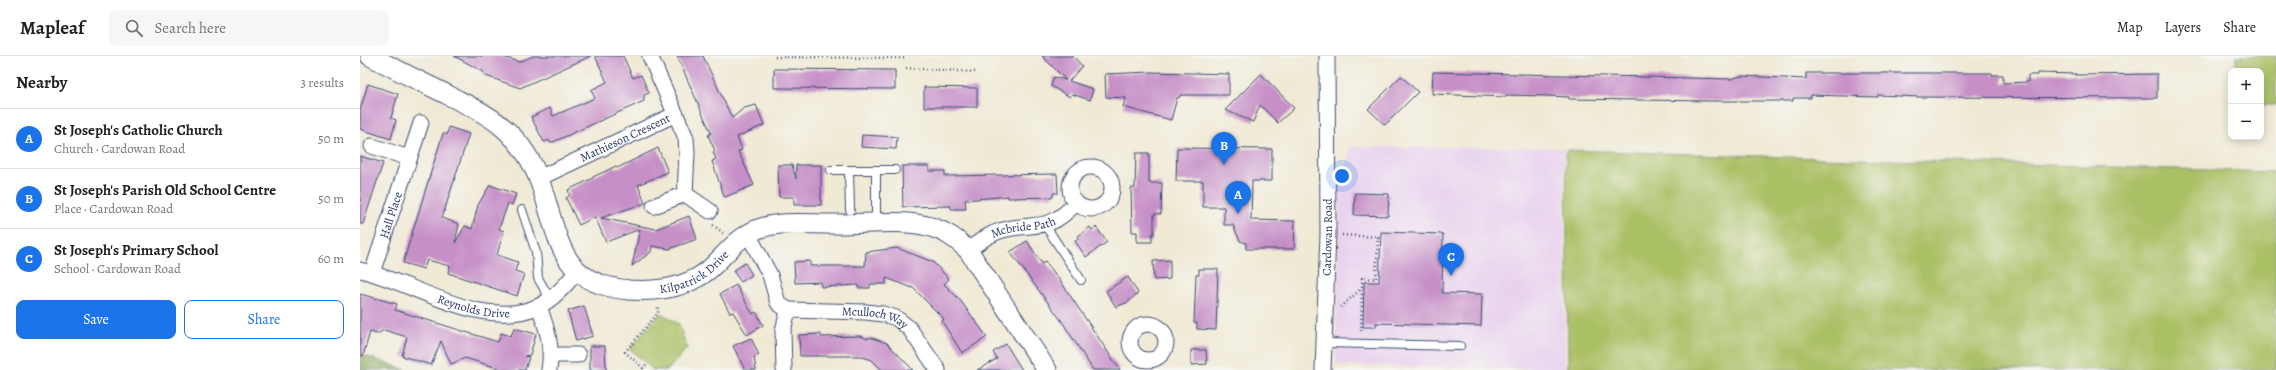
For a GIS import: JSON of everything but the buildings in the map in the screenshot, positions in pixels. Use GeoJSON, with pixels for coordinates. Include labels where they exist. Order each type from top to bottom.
{"type":"FeatureCollection","features":[{"type":"Feature","properties":{"kind":"street","name":"Mathieson Crescent"},"geometry":{"type":"LineString","coordinates":[[539,178],[676,114],[650,56]]}},
{"type":"Feature","properties":{"kind":"street","name":"Cardowan Road"},"geometry":{"type":"LineString","coordinates":[[1323,370],[1328,234],[1327,56]]}},
{"type":"Feature","properties":{"kind":"street","name":"Kilpatrick Drive"},"geometry":{"type":"LineString","coordinates":[[377,58],[489,116],[507,131],[523,150],[539,178],[562,247],[577,271],[607,287],[657,289],[681,286],[698,277],[713,266],[742,238],[776,225],[912,224],[931,227],[953,235],[968,250],[1047,370]]}},
{"type":"Feature","properties":{"kind":"street"},"geometry":{"type":"LineString","coordinates":[[676,114],[686,138],[688,152],[685,194]]}},
{"type":"Feature","properties":{"kind":"street","name":"Hall Place"},"geometry":{"type":"LineString","coordinates":[[366,271],[410,158],[421,122]]}},
{"type":"Feature","properties":{"kind":"street"},"geometry":{"type":"LineString","coordinates":[[372,146],[410,158]]}},
{"type":"Feature","properties":{"kind":"street"},"geometry":{"type":"LineString","coordinates":[[654,206],[685,194]]}},
{"type":"Feature","properties":{"kind":"street"},"geometry":{"type":"LineString","coordinates":[[685,194],[710,211]]}},
{"type":"Feature","properties":{"kind":"street","name":"Mcbride Path"},"geometry":{"type":"LineString","coordinates":[[968,250],[994,232],[1045,225],[1058,220],[1076,203]]}},
{"type":"Feature","properties":{"kind":"street"},"geometry":{"type":"LineString","coordinates":[[742,238],[770,275],[778,303],[788,310],[783,331],[784,370]]}},
{"type":"Feature","properties":{"kind":"street","name":"Reynolds Drive"},"geometry":{"type":"LineString","coordinates":[[366,271],[427,294],[486,312],[511,313],[545,302]]}},
{"type":"Feature","properties":{"kind":"street"},"geometry":{"type":"LineString","coordinates":[[549,370],[551,355],[550,338],[545,302],[577,271]]}},
{"type":"Feature","properties":{"kind":"street","name":"Mculloch Way"},"geometry":{"type":"LineString","coordinates":[[788,310],[866,312],[883,314],[896,318],[909,328],[938,370]]}},
{"type":"Feature","properties":{"kind":"street"},"geometry":{"type":"LineString","coordinates":[[551,355],[578,355]]}},
{"type":"Feature","properties":{"kind":"lane"},"geometry":{"type":"LineString","coordinates":[[831,170],[895,170]]}},
{"type":"Feature","properties":{"kind":"lane"},"geometry":{"type":"LineString","coordinates":[[849,171],[850,210]]}},
{"type":"Feature","properties":{"kind":"lane"},"geometry":{"type":"LineString","coordinates":[[876,171],[876,224]]}},
{"type":"Feature","properties":{"kind":"lane"},"geometry":{"type":"LineString","coordinates":[[522,210],[536,252],[538,278],[545,302]]}},
{"type":"Feature","properties":{"kind":"lane"},"geometry":{"type":"LineString","coordinates":[[1045,225],[1082,280]]}},
{"type":"Feature","properties":{"kind":"lane"},"geometry":{"type":"LineString","coordinates":[[1325,343],[1460,346]]}},
{"type":"Feature","properties":{"kind":"path"},"geometry":{"type":"LineString","coordinates":[[775,57],[907,58]]}},
{"type":"Feature","properties":{"kind":"path"},"geometry":{"type":"LineString","coordinates":[[906,68],[977,72]]}},
{"type":"Feature","properties":{"kind":"path"},"geometry":{"type":"LineString","coordinates":[[710,211],[711,224],[742,238]]}},
{"type":"Feature","properties":{"kind":"path"},"geometry":{"type":"LineString","coordinates":[[1328,234],[1378,237],[1376,279],[1362,278],[1361,344]]}},
{"type":"Feature","properties":{"kind":"path"},"geometry":{"type":"LineString","coordinates":[[646,366],[643,368],[625,352],[658,313],[657,289]]}},
{"type":"Feature","properties":{"kind":"path"},"geometry":{"type":"LineString","coordinates":[[1326,320],[1362,289]]}},
{"type":"Feature","properties":{"kind":"shaded area"},"geometry":{"type":"Polygon","coordinates":[[[1351,147],[1564,148],[1565,370],[1336,365],[1339,187],[1351,147]]]}},
{"type":"Feature","properties":{"kind":"green space"},"geometry":{"type":"Polygon","coordinates":[[[2236,56],[2276,56],[2276,105],[2264,105],[2264,68],[2236,68],[2236,56]]]}},
{"type":"Feature","properties":{"kind":"green space"},"geometry":{"type":"Polygon","coordinates":[[[1566,150],[2276,171],[2276,370],[1568,370],[1566,150]]]}},
{"type":"Feature","properties":{"kind":"green space"},"geometry":{"type":"Polygon","coordinates":[[[661,313],[679,324],[687,348],[668,370],[653,370],[630,349],[661,313]]]}},
{"type":"Feature","properties":{"kind":"green space"},"geometry":{"type":"Polygon","coordinates":[[[360,354],[407,370],[360,370],[360,354]]]}},
{"type":"Feature","properties":{"kind":"place","name":"St Joseph's Parish Old School Centre"},"geometry":{"type":"Point","coordinates":[1224,165]}},
{"type":"Feature","properties":{"kind":"place","name":"St Joseph's Catholic Church"},"geometry":{"type":"Point","coordinates":[1238,214]}},
{"type":"Feature","properties":{"kind":"place","name":"St Joseph's Primary School"},"geometry":{"type":"Point","coordinates":[1451,276]}}]}
